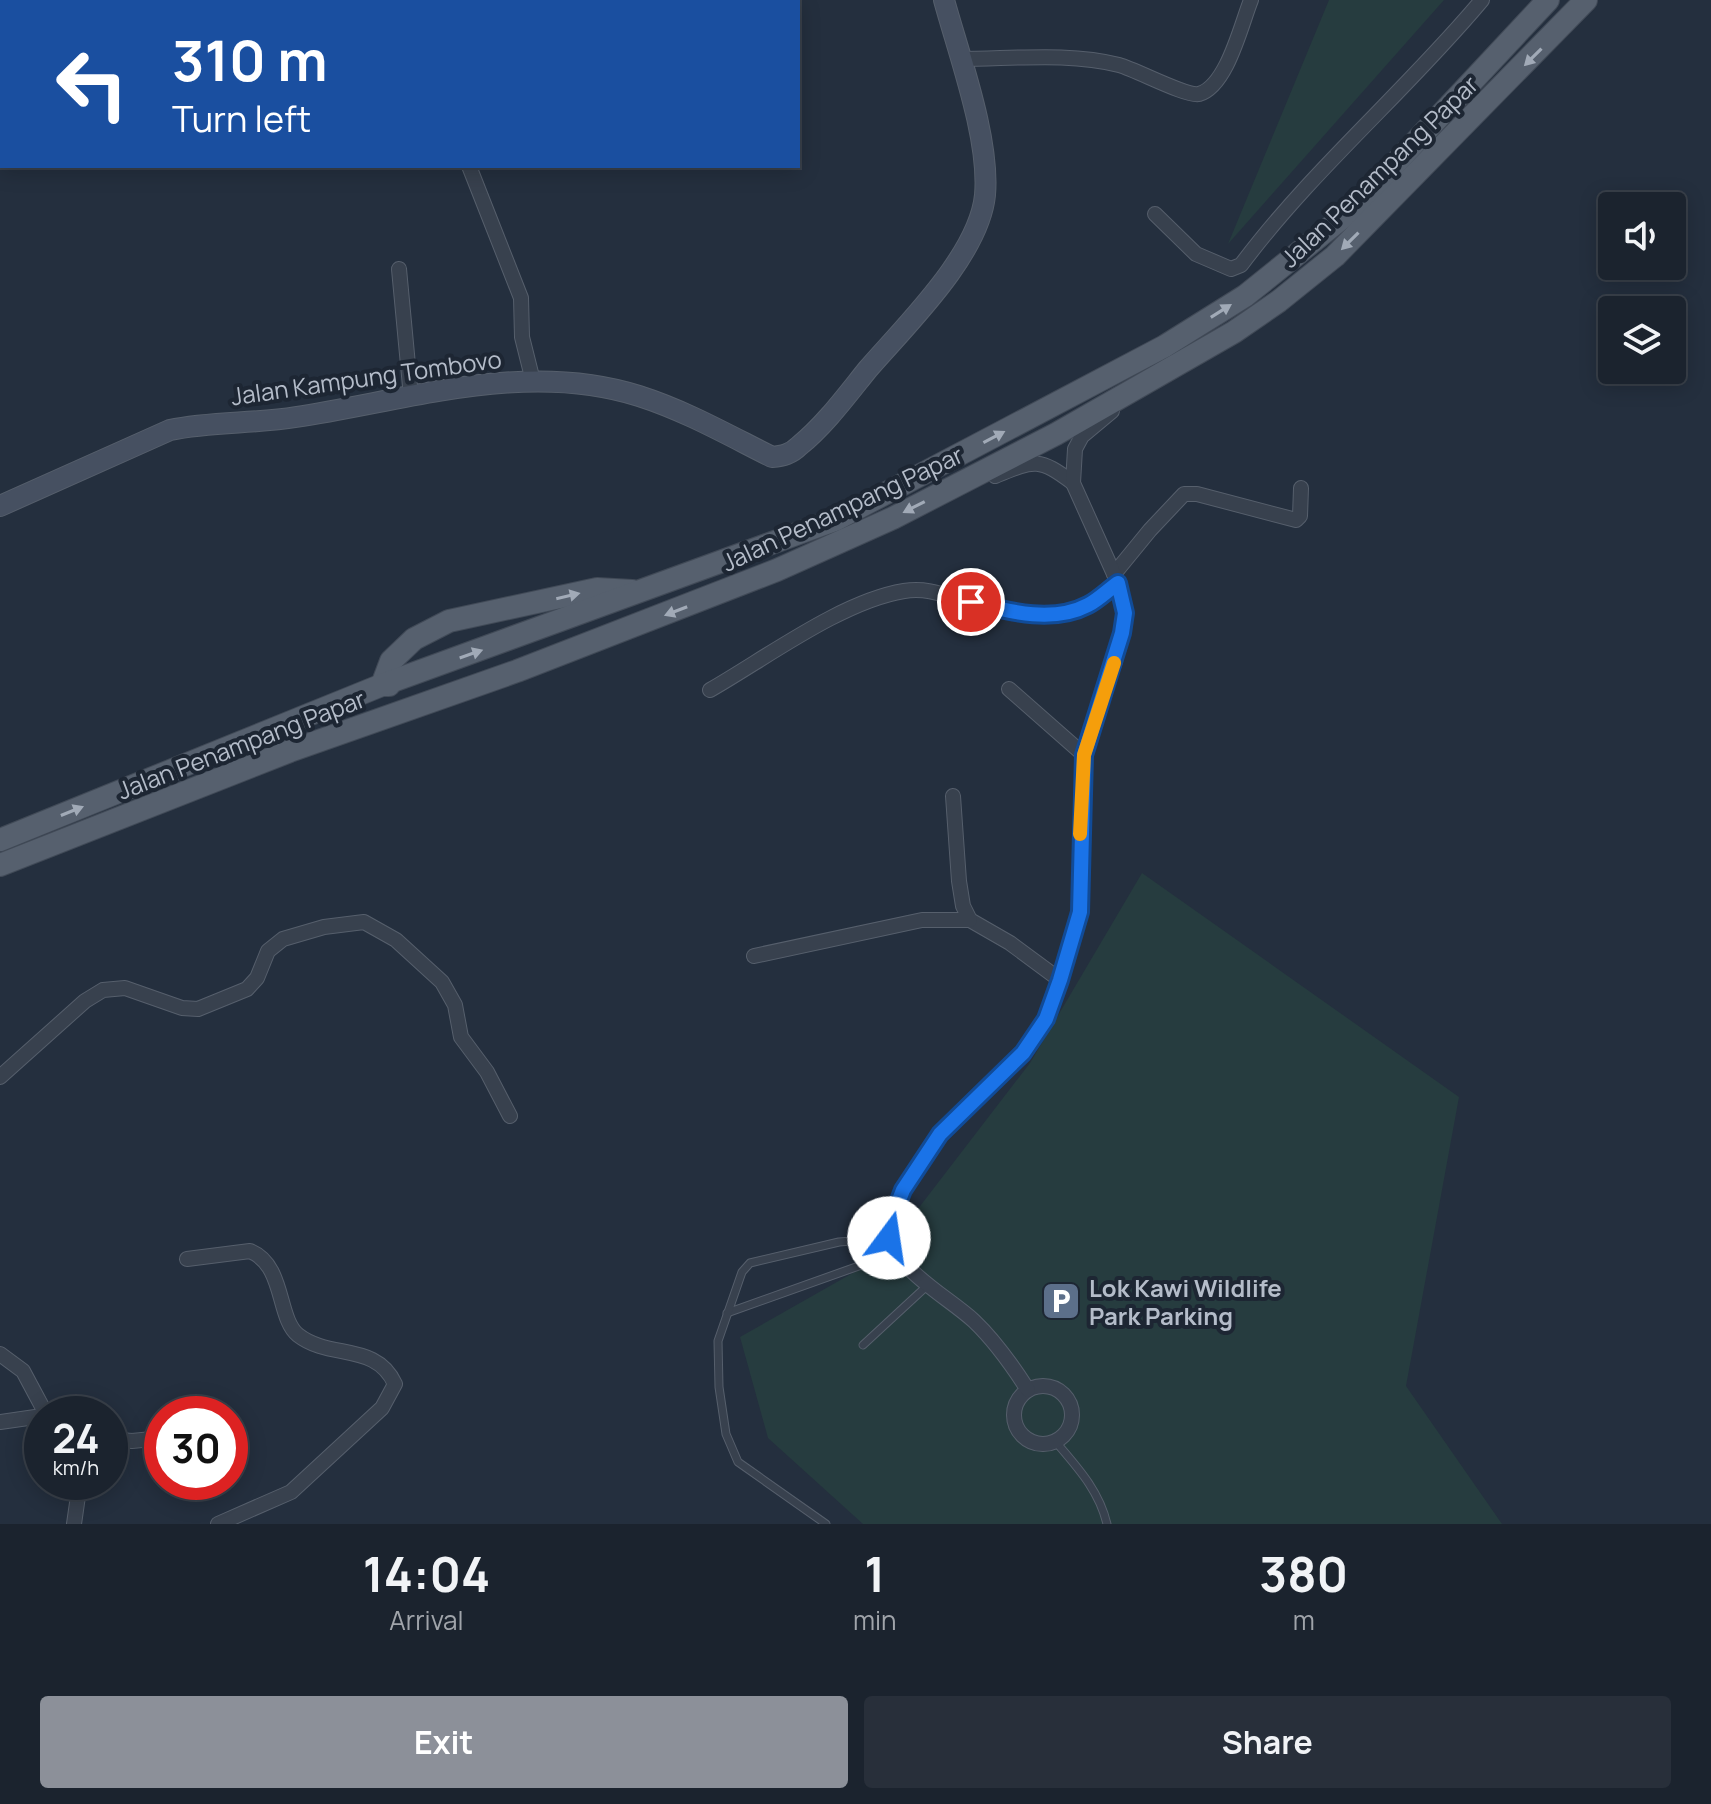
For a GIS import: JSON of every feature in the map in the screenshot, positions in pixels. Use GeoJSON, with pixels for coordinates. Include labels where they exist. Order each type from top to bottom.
{"type":"FeatureCollection","features":[{"type":"Feature","properties":{"kind":"main road","name":"Jalan Penampang Papar"},"geometry":{"type":"LineString","coordinates":[[0,840],[382,685],[835,520],[1165,346],[1245,296],[1352,210],[1548,0]]}},
{"type":"Feature","properties":{"kind":"main road","name":"Jalan Penampang Papar"},"geometry":{"type":"LineString","coordinates":[[0,865],[290,751],[517,671],[777,570],[943,492],[1148,382],[1234,332],[1335,256],[1586,0]]}},
{"type":"Feature","properties":{"kind":"main road"},"geometry":{"type":"LineString","coordinates":[[517,671],[382,685],[391,661],[414,639],[449,621],[597,589],[643,591]]}},
{"type":"Feature","properties":{"kind":"street","name":"Jalan Kampung Tombovo"},"geometry":{"type":"LineString","coordinates":[[0,506],[170,430],[197,424],[296,417],[504,381],[586,384],[638,395],[684,412],[772,457],[785,456],[800,446],[929,296],[971,237],[982,212],[986,180],[983,152],[944,0]]}},
{"type":"Feature","properties":{"kind":"street"},"geometry":{"type":"LineString","coordinates":[[960,59],[1105,62],[1147,74],[1180,91],[1197,94],[1212,86],[1225,68],[1251,0]]}},
{"type":"Feature","properties":{"kind":"street"},"geometry":{"type":"LineString","coordinates":[[1155,214],[1196,254],[1231,269],[1241,265],[1299,193],[1456,31],[1482,0]]}},
{"type":"Feature","properties":{"kind":"street"},"geometry":{"type":"LineString","coordinates":[[470,168],[521,298],[522,337],[533,381]]}},
{"type":"Feature","properties":{"kind":"street"},"geometry":{"type":"LineString","coordinates":[[399,269],[411,397]]}},
{"type":"Feature","properties":{"kind":"street"},"geometry":{"type":"LineString","coordinates":[[1028,1390],[990,1338],[908,1267],[889,1238],[889,1226],[903,1190],[940,1134],[1023,1053],[1046,1019],[1060,980],[1080,912],[1084,755],[1122,633],[1125,613],[1116,578],[1073,483],[1075,449],[1082,436],[1148,382]]}},
{"type":"Feature","properties":{"kind":"street"},"geometry":{"type":"LineString","coordinates":[[943,492],[1040,462],[1048,464],[1073,483]]}},
{"type":"Feature","properties":{"kind":"street"},"geometry":{"type":"LineString","coordinates":[[710,690],[836,615],[877,597],[907,590],[930,590],[1016,613],[1056,614],[1087,606],[1116,578],[1150,530],[1184,494],[1197,494],[1296,520],[1300,516],[1301,488]]}},
{"type":"Feature","properties":{"kind":"street"},"geometry":{"type":"LineString","coordinates":[[1009,689],[1084,755]]}},
{"type":"Feature","properties":{"kind":"street"},"geometry":{"type":"LineString","coordinates":[[953,796],[959,881],[963,906],[970,920]]}},
{"type":"Feature","properties":{"kind":"street"},"geometry":{"type":"LineString","coordinates":[[754,956],[922,920],[970,920],[1010,943],[1060,980]]}},
{"type":"Feature","properties":{"kind":"street"},"geometry":{"type":"LineString","coordinates":[[0,1077],[85,1001],[103,990],[125,988],[182,1008],[198,1009],[247,989],[257,978],[268,951],[283,939],[324,927],[364,922],[396,940],[442,982],[455,1005],[461,1037],[487,1072],[510,1116]]}},
{"type":"Feature","properties":{"kind":"street"},"geometry":{"type":"LineString","coordinates":[[187,1259],[250,1251],[259,1254],[272,1274],[295,1334],[320,1347],[364,1354],[389,1371],[395,1384],[382,1408],[291,1492],[218,1524]]}},
{"type":"Feature","properties":{"kind":"street"},"geometry":{"type":"LineString","coordinates":[[0,1354],[23,1371],[35,1396]]}},
{"type":"Feature","properties":{"kind":"street"},"geometry":{"type":"LineString","coordinates":[[1043,1386],[1058,1390],[1069,1402],[1072,1417],[1067,1431],[1055,1441],[1040,1444],[1027,1439],[1017,1429],[1013,1414],[1018,1400],[1028,1390],[1043,1386]]}},
{"type":"Feature","properties":{"kind":"street"},"geometry":{"type":"LineString","coordinates":[[0,1422],[24,1418]]}},
{"type":"Feature","properties":{"kind":"street"},"geometry":{"type":"LineString","coordinates":[[74,1524],[77,1500]]}},
{"type":"Feature","properties":{"kind":"lane"},"geometry":{"type":"LineString","coordinates":[[826,1524],[747,1469],[732,1450],[723,1419],[718,1341],[742,1272],[750,1263],[839,1242],[889,1238]]}},
{"type":"Feature","properties":{"kind":"lane"},"geometry":{"type":"LineString","coordinates":[[727,1313],[898,1252]]}},
{"type":"Feature","properties":{"kind":"lane"},"geometry":{"type":"LineString","coordinates":[[863,1345],[929,1284]]}},
{"type":"Feature","properties":{"kind":"lane"},"geometry":{"type":"LineString","coordinates":[[1055,1441],[1086,1478],[1102,1505],[1107,1524]]}},
{"type":"Feature","properties":{"kind":"green space"},"geometry":{"type":"Polygon","coordinates":[[[1329,0],[1444,0],[1228,244],[1329,0]]]}},
{"type":"Feature","properties":{"kind":"green space"},"geometry":{"type":"Polygon","coordinates":[[[1142,873],[1459,1097],[1406,1386],[1502,1524],[863,1524],[768,1438],[740,1337],[881,1257],[1030,1063],[1142,873]]]}},
{"type":"Feature","properties":{"kind":"slow traffic"},"geometry":{"type":"LineString","coordinates":[[1080,834],[1084,755],[1114,663]]}},
{"type":"Feature","properties":{"kind":"place","name":"Lok Kawi Wildlife Park Parking"},"geometry":{"type":"Point","coordinates":[1061,1301]}},
{"type":"Feature","properties":{"kind":"route"},"geometry":{"type":"LineString","coordinates":[[889,1238],[889,1226],[903,1190],[940,1134],[1023,1053],[1046,1019],[1080,912],[1084,755],[1115,661],[1125,613],[1118,583],[1087,606],[1056,614],[1016,613],[971,602]]}}]}
